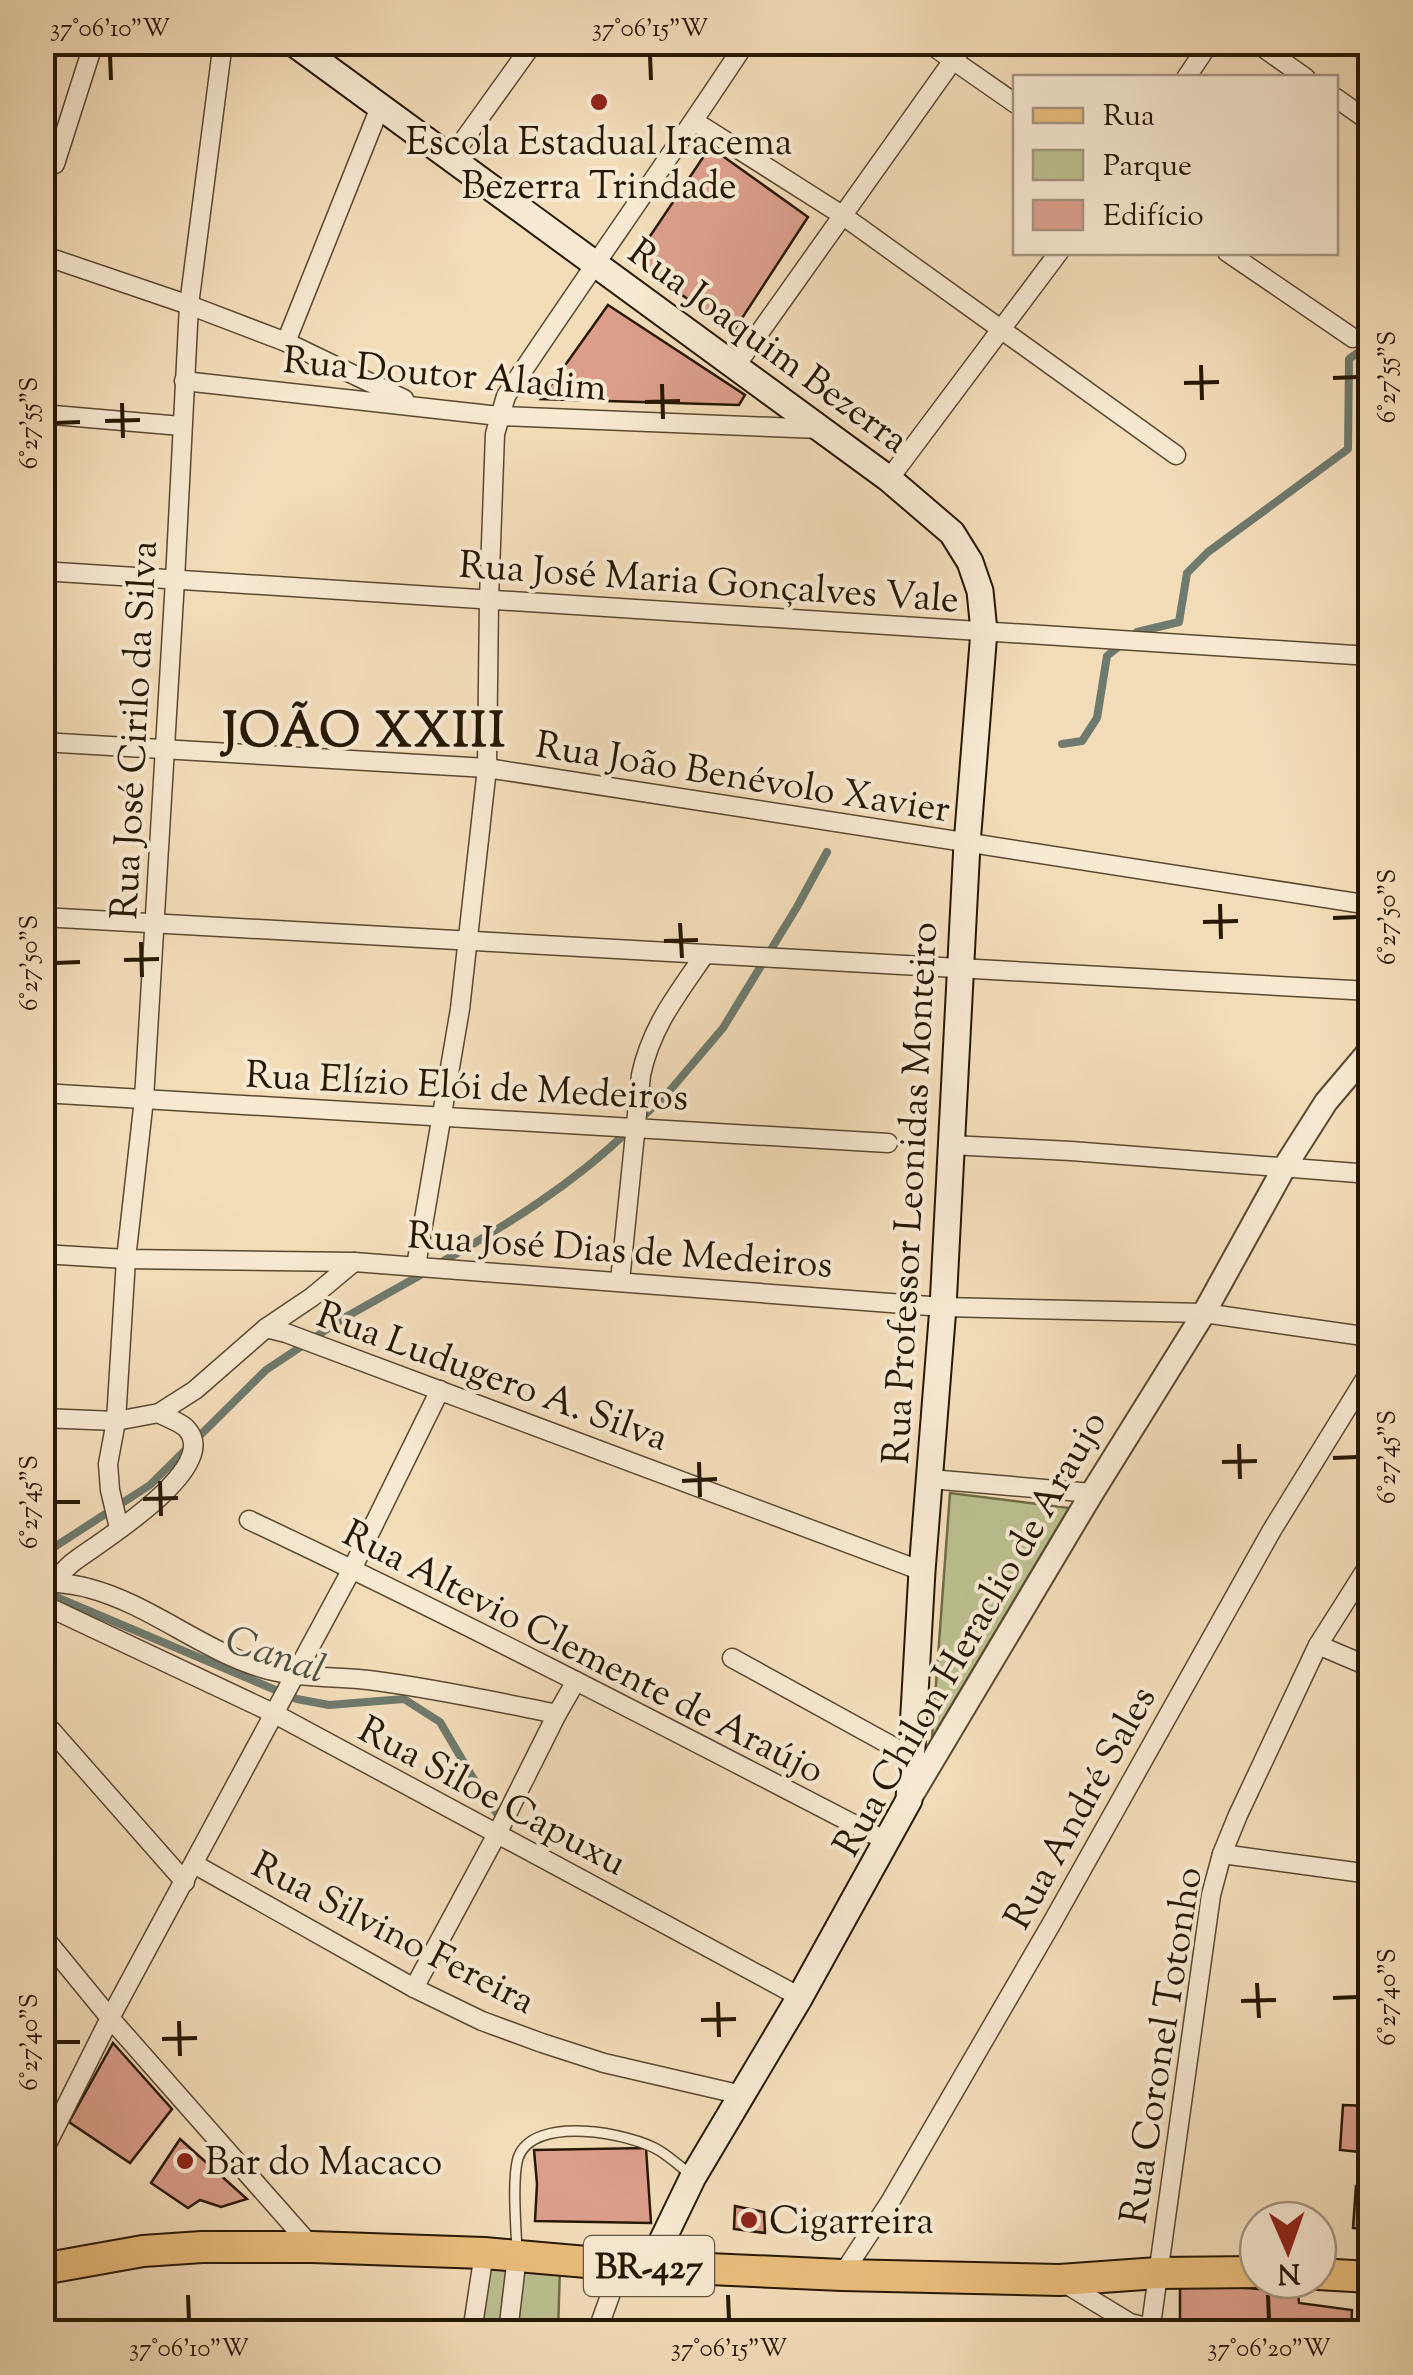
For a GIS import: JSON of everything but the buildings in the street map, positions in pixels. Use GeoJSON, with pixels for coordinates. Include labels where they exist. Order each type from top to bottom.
{"type":"FeatureCollection","features":[{"type":"Feature","properties":{"kind":"main road","name":"Rua Joaquim Bezerra"},"geometry":{"type":"LineString","coordinates":[[292,42],[889,479],[952,533],[970,562],[980,591]]}},
{"type":"Feature","properties":{"kind":"main road","name":"Rua Professor Leonidas Monteiro"},"geometry":{"type":"LineString","coordinates":[[910,1800],[922,1571],[943,1307],[967,844],[984,631],[980,591]]}},
{"type":"Feature","properties":{"kind":"main road","name":"Rua Chilon Heraclio de Araujo"},"geometry":{"type":"LineString","coordinates":[[636,2265],[800,1998],[910,1800]]}},
{"type":"Feature","properties":{"kind":"main road","name":"BR-427"},"geometry":{"type":"LineString","coordinates":[[42,2269],[143,2250],[202,2246],[484,2254],[842,2275],[1060,2280],[1238,2272]]}},
{"type":"Feature","properties":{"kind":"main road"},"geometry":{"type":"LineString","coordinates":[[1338,2275],[1370,2277]]}},
{"type":"Feature","properties":{"kind":"street"},"geometry":{"type":"LineString","coordinates":[[55,164],[94,42]]}},
{"type":"Feature","properties":{"kind":"street","name":"Rua José Cirilo da Silva"},"geometry":{"type":"LineString","coordinates":[[119,1528],[108,1464],[116,1422],[126,1258],[144,1098],[189,305],[223,42]]}},
{"type":"Feature","properties":{"kind":"street"},"geometry":{"type":"LineString","coordinates":[[450,159],[534,42]]}},
{"type":"Feature","properties":{"kind":"street"},"geometry":{"type":"LineString","coordinates":[[416,1266],[468,941],[487,768],[489,599],[499,416],[506,396],[746,42]]}},
{"type":"Feature","properties":{"kind":"street"},"geometry":{"type":"LineString","coordinates":[[927,42],[1013,102]]}},
{"type":"Feature","properties":{"kind":"street"},"geometry":{"type":"LineString","coordinates":[[735,367],[966,42]]}},
{"type":"Feature","properties":{"kind":"street"},"geometry":{"type":"LineString","coordinates":[[1188,75],[1210,42]]}},
{"type":"Feature","properties":{"kind":"street"},"geometry":{"type":"LineString","coordinates":[[1255,42],[1302,75]]}},
{"type":"Feature","properties":{"kind":"street"},"geometry":{"type":"LineString","coordinates":[[1338,99],[1370,122]]}},
{"type":"Feature","properties":{"kind":"street"},"geometry":{"type":"LineString","coordinates":[[286,342],[380,108]]}},
{"type":"Feature","properties":{"kind":"street"},"geometry":{"type":"LineString","coordinates":[[694,121],[842,215],[1176,455]]}},
{"type":"Feature","properties":{"kind":"street"},"geometry":{"type":"LineString","coordinates":[[42,255],[286,342],[418,406]]}},
{"type":"Feature","properties":{"kind":"street"},"geometry":{"type":"LineString","coordinates":[[889,479],[1057,255]]}},
{"type":"Feature","properties":{"kind":"street"},"geometry":{"type":"LineString","coordinates":[[1231,255],[1353,338]]}},
{"type":"Feature","properties":{"kind":"street","name":"Rua Doutor Aladim"},"geometry":{"type":"LineString","coordinates":[[184,381],[499,416],[821,429]]}},
{"type":"Feature","properties":{"kind":"street"},"geometry":{"type":"LineString","coordinates":[[42,414],[181,426]]}},
{"type":"Feature","properties":{"kind":"street","name":"Rua José Maria Gonçalves Vale"},"geometry":{"type":"LineString","coordinates":[[42,571],[1370,656]]}},
{"type":"Feature","properties":{"kind":"street","name":"Rua João Benévolo Xavier"},"geometry":{"type":"LineString","coordinates":[[42,742],[487,768],[1370,905]]}},
{"type":"Feature","properties":{"kind":"street"},"geometry":{"type":"LineString","coordinates":[[42,918],[1370,991]]}},
{"type":"Feature","properties":{"kind":"street"},"geometry":{"type":"LineString","coordinates":[[620,1280],[646,1050],[656,1026],[703,957]]}},
{"type":"Feature","properties":{"kind":"street","name":"Rua Chilon Heraclio de Araujo"},"geometry":{"type":"LineString","coordinates":[[910,1800],[1092,1493],[1204,1314],[1284,1168],[1326,1102],[1370,1050]]}},
{"type":"Feature","properties":{"kind":"street","name":"Rua Elízio Elói de Medeiros"},"geometry":{"type":"LineString","coordinates":[[42,1092],[888,1142]]}},
{"type":"Feature","properties":{"kind":"street"},"geometry":{"type":"LineString","coordinates":[[950,1145],[1072,1150],[1370,1174]]}},
{"type":"Feature","properties":{"kind":"street","name":"Rua José Dias de Medeiros"},"geometry":{"type":"LineString","coordinates":[[42,1254],[354,1262],[943,1307],[1204,1314],[1370,1336]]}},
{"type":"Feature","properties":{"kind":"street"},"geometry":{"type":"LineString","coordinates":[[42,1418],[116,1422],[159,1413],[195,1390],[266,1328],[354,1262]]}},
{"type":"Feature","properties":{"kind":"street","name":"Rua Ludugero A. Silva"},"geometry":{"type":"LineString","coordinates":[[266,1328],[922,1571]]}},
{"type":"Feature","properties":{"kind":"street","name":"Rua André Sales"},"geometry":{"type":"LineString","coordinates":[[842,2275],[890,2202],[1272,1530],[1370,1371]]}},
{"type":"Feature","properties":{"kind":"street"},"geometry":{"type":"LineString","coordinates":[[42,2154],[49,2122],[185,1882],[352,1569],[440,1390]]}},
{"type":"Feature","properties":{"kind":"street"},"geometry":{"type":"LineString","coordinates":[[48,1582],[164,1494],[183,1474],[193,1449],[187,1429],[159,1413]]}},
{"type":"Feature","properties":{"kind":"street"},"geometry":{"type":"LineString","coordinates":[[930,1479],[1092,1493]]}},
{"type":"Feature","properties":{"kind":"street","name":"Rua Altevio Clemente de Araújo"},"geometry":{"type":"LineString","coordinates":[[249,1520],[576,1681],[888,1842]]}},
{"type":"Feature","properties":{"kind":"street","name":"Rua Coronel Totonho"},"geometry":{"type":"LineString","coordinates":[[1156,2331],[1158,2273],[1212,1895],[1222,1854],[1318,1645],[1370,1563]]}},
{"type":"Feature","properties":{"kind":"street"},"geometry":{"type":"LineString","coordinates":[[48,1582],[87,1587],[120,1599],[237,1659],[268,1670],[423,1687],[557,1714]]}},
{"type":"Feature","properties":{"kind":"street","name":"Rua Siloe Capuxu"},"geometry":{"type":"LineString","coordinates":[[42,1604],[272,1714],[800,1998]]}},
{"type":"Feature","properties":{"kind":"street"},"geometry":{"type":"LineString","coordinates":[[1318,1645],[1370,1667]]}},
{"type":"Feature","properties":{"kind":"street"},"geometry":{"type":"LineString","coordinates":[[732,1658],[912,1757]]}},
{"type":"Feature","properties":{"kind":"street"},"geometry":{"type":"LineString","coordinates":[[414,1988],[576,1681]]}},
{"type":"Feature","properties":{"kind":"street"},"geometry":{"type":"LineString","coordinates":[[52,1730],[185,1882]]}},
{"type":"Feature","properties":{"kind":"street"},"geometry":{"type":"LineString","coordinates":[[1222,1854],[1370,1874]]}},
{"type":"Feature","properties":{"kind":"street","name":"Rua Silvino Fereira"},"geometry":{"type":"LineString","coordinates":[[194,1864],[414,1988],[482,2020],[604,2063],[742,2096]]}},
{"type":"Feature","properties":{"kind":"street"},"geometry":{"type":"LineString","coordinates":[[42,1935],[312,2247]]}},
{"type":"Feature","properties":{"kind":"street"},"geometry":{"type":"LineString","coordinates":[[472,2332],[484,2254]]}},
{"type":"Feature","properties":{"kind":"street"},"geometry":{"type":"LineString","coordinates":[[508,2332],[517,2256]]}},
{"type":"Feature","properties":{"kind":"street"},"geometry":{"type":"LineString","coordinates":[[597,2332],[636,2265]]}},
{"type":"Feature","properties":{"kind":"street"},"geometry":{"type":"LineString","coordinates":[[1060,2280],[1130,2322],[1156,2331]]}},
{"type":"Feature","properties":{"kind":"lane"},"geometry":{"type":"LineString","coordinates":[[517,2256],[518,2158],[527,2142],[544,2133],[625,2136],[659,2150],[693,2177]]}},
{"type":"Feature","properties":{"kind":"green space"},"geometry":{"type":"Polygon","coordinates":[[[950,1493],[1069,1508],[932,1738],[950,1493]]]}},
{"type":"Feature","properties":{"kind":"green space"},"geometry":{"type":"Polygon","coordinates":[[[475,2266],[560,2267],[558,2332],[466,2332],[475,2266]]]}},
{"type":"Feature","properties":{"kind":"waterway"},"geometry":{"type":"LineString","coordinates":[[1062,744],[1082,741],[1097,718],[1107,656],[1137,632],[1179,622],[1187,573],[1208,552],[1348,449],[1349,359],[1370,344]]}},
{"type":"Feature","properties":{"kind":"waterway"},"geometry":{"type":"LineString","coordinates":[[638,1121],[667,1094],[723,1028],[827,852]]}},
{"type":"Feature","properties":{"kind":"waterway"},"geometry":{"type":"LineString","coordinates":[[440,1263],[538,1203],[628,1131]]}},
{"type":"Feature","properties":{"kind":"waterway"},"geometry":{"type":"LineString","coordinates":[[42,1555],[150,1485],[266,1370],[344,1318],[424,1273]]}},
{"type":"Feature","properties":{"kind":"waterway","name":"Canal"},"geometry":{"type":"LineString","coordinates":[[42,1591],[297,1699],[329,1705],[404,1699],[440,1722],[502,1821]]}},
{"type":"Feature","properties":{"kind":"place","name":"Escola Estadual Iracema Bezerra Trindade"},"geometry":{"type":"Point","coordinates":[599,102]}},
{"type":"Feature","properties":{"kind":"place","name":"Bar do Macaco"},"geometry":{"type":"Point","coordinates":[185,2161]}},
{"type":"Feature","properties":{"kind":"place","name":"Cigarreira"},"geometry":{"type":"Point","coordinates":[749,2220]}},
{"type":"Feature","properties":{"kind":"district","name":"JOÃO XXIII"},"geometry":{"type":"Point","coordinates":[365,729]}}]}
